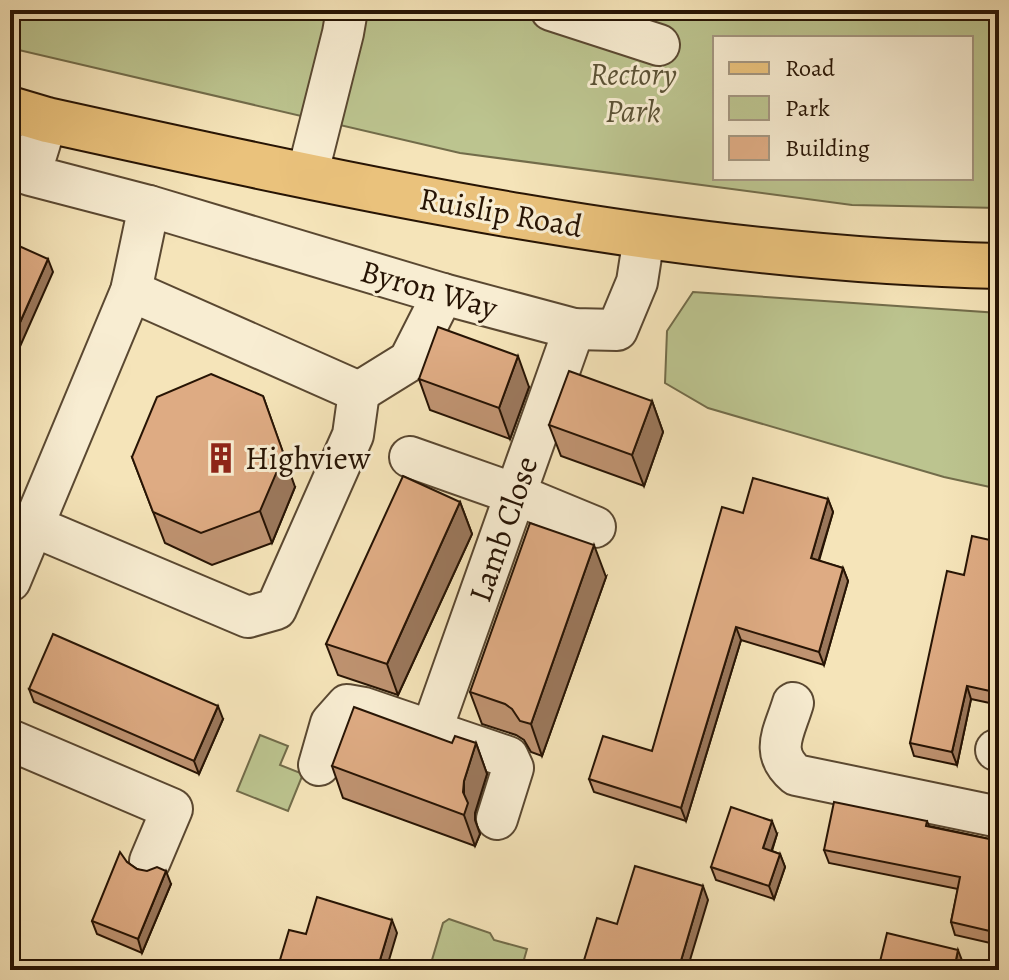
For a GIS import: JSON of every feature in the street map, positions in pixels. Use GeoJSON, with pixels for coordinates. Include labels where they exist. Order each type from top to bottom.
{"type":"FeatureCollection","features":[{"type":"Feature","properties":{"kind":"main road","name":"Ruislip Road"},"geometry":{"type":"LineString","coordinates":[[28,114],[369,190],[644,237],[910,262],[999,266]]}},
{"type":"Feature","properties":{"kind":"street"},"geometry":{"type":"LineString","coordinates":[[551,10],[659,45]]}},
{"type":"Feature","properties":{"kind":"street"},"geometry":{"type":"LineString","coordinates":[[307,176],[343,33],[343,13]]}},
{"type":"Feature","properties":{"kind":"street","name":"Byron Way"},"geometry":{"type":"LineString","coordinates":[[28,114],[30,175],[149,206],[443,294],[574,329],[617,330],[637,282],[644,237]]}},
{"type":"Feature","properties":{"kind":"street"},"geometry":{"type":"LineString","coordinates":[[10,581],[131,291],[149,206]]}},
{"type":"Feature","properties":{"kind":"street"},"geometry":{"type":"LineString","coordinates":[[131,291],[359,392]]}},
{"type":"Feature","properties":{"kind":"street"},"geometry":{"type":"LineString","coordinates":[[359,392],[409,361],[443,294]]}},
{"type":"Feature","properties":{"kind":"street","name":"Lamb Close"},"geometry":{"type":"LineString","coordinates":[[432,729],[574,329]]}},
{"type":"Feature","properties":{"kind":"street"},"geometry":{"type":"LineString","coordinates":[[33,526],[248,617],[276,609],[353,435],[359,392]]}},
{"type":"Feature","properties":{"kind":"street"},"geometry":{"type":"LineString","coordinates":[[410,457],[515,494],[595,527]]}},
{"type":"Feature","properties":{"kind":"street"},"geometry":{"type":"LineString","coordinates":[[793,703],[779,752],[784,765],[796,775],[999,817]]}},
{"type":"Feature","properties":{"kind":"street"},"geometry":{"type":"LineString","coordinates":[[319,765],[331,723],[347,705],[432,729],[508,757],[513,768],[497,819]]}},
{"type":"Feature","properties":{"kind":"street"},"geometry":{"type":"LineString","coordinates":[[10,740],[172,809],[150,861]]}},
{"type":"Feature","properties":{"kind":"green space","name":"Rectory Park"},"geometry":{"type":"Polygon","coordinates":[[[10,10],[999,10],[999,208],[852,205],[460,153],[10,48],[10,10]]]}},
{"type":"Feature","properties":{"kind":"green space"},"geometry":{"type":"Polygon","coordinates":[[[693,292],[999,313],[999,489],[944,477],[708,408],[665,383],[667,331],[693,292]]]}},
{"type":"Feature","properties":{"kind":"green space"},"geometry":{"type":"Polygon","coordinates":[[[260,735],[288,746],[280,765],[303,774],[288,811],[237,791],[260,735]]]}},
{"type":"Feature","properties":{"kind":"green space"},"geometry":{"type":"Polygon","coordinates":[[[449,919],[490,933],[494,940],[527,949],[521,970],[429,970],[443,923],[449,919]]]}},
{"type":"Feature","properties":{"kind":"building"},"geometry":{"type":"Polygon","coordinates":[[[10,242],[48,259],[10,345],[10,242]]]}},
{"type":"Feature","properties":{"kind":"building"},"geometry":{"type":"Polygon","coordinates":[[[438,327],[518,356],[499,408],[419,379],[438,327]]]}},
{"type":"Feature","properties":{"kind":"building"},"geometry":{"type":"Polygon","coordinates":[[[569,371],[652,401],[632,455],[549,425],[569,371]]]}},
{"type":"Feature","properties":{"kind":"building","name":"Highview"},"geometry":{"type":"Polygon","coordinates":[[[211,374],[263,396],[284,455],[260,511],[201,533],[153,512],[132,457],[157,397],[211,374]]]}},
{"type":"Feature","properties":{"kind":"building"},"geometry":{"type":"Polygon","coordinates":[[[403,476],[460,502],[387,664],[326,644],[403,476]]]}},
{"type":"Feature","properties":{"kind":"building"},"geometry":{"type":"Polygon","coordinates":[[[753,478],[828,499],[811,558],[843,568],[819,652],[736,627],[681,808],[589,779],[603,736],[652,751],[722,507],[743,513],[753,478]]]}},
{"type":"Feature","properties":{"kind":"building"},"geometry":{"type":"Polygon","coordinates":[[[530,523],[594,545],[531,724],[520,721],[505,704],[470,692],[530,523]]]}},
{"type":"Feature","properties":{"kind":"building"},"geometry":{"type":"Polygon","coordinates":[[[972,536],[999,542],[999,693],[967,686],[952,752],[910,743],[947,571],[964,575],[972,536]]]}},
{"type":"Feature","properties":{"kind":"building"},"geometry":{"type":"Polygon","coordinates":[[[53,634],[218,706],[194,761],[29,689],[53,634]]]}},
{"type":"Feature","properties":{"kind":"building"},"geometry":{"type":"Polygon","coordinates":[[[354,707],[452,743],[455,736],[476,743],[464,781],[463,792],[468,803],[464,815],[332,766],[354,707]]]}},
{"type":"Feature","properties":{"kind":"building"},"geometry":{"type":"Polygon","coordinates":[[[834,802],[927,821],[926,826],[999,841],[999,909],[994,932],[951,922],[960,877],[824,850],[834,802]]]}},
{"type":"Feature","properties":{"kind":"building"},"geometry":{"type":"Polygon","coordinates":[[[731,807],[772,821],[763,848],[780,854],[769,886],[711,867],[731,807]]]}},
{"type":"Feature","properties":{"kind":"building"},"geometry":{"type":"Polygon","coordinates":[[[120,852],[137,869],[147,871],[157,867],[166,871],[138,939],[92,921],[120,852]]]}},
{"type":"Feature","properties":{"kind":"building"},"geometry":{"type":"Polygon","coordinates":[[[635,866],[703,886],[680,964],[702,970],[581,970],[597,918],[617,924],[635,866]]]}},
{"type":"Feature","properties":{"kind":"building"},"geometry":{"type":"Polygon","coordinates":[[[317,897],[392,920],[377,970],[277,970],[289,930],[306,934],[317,897]]]}},
{"type":"Feature","properties":{"kind":"building"},"geometry":{"type":"Polygon","coordinates":[[[887,933],[958,950],[954,970],[878,970],[887,933]]]}},
{"type":"Feature","properties":{"kind":"place","name":"Highview"},"geometry":{"type":"Point","coordinates":[221,458]}}]}
